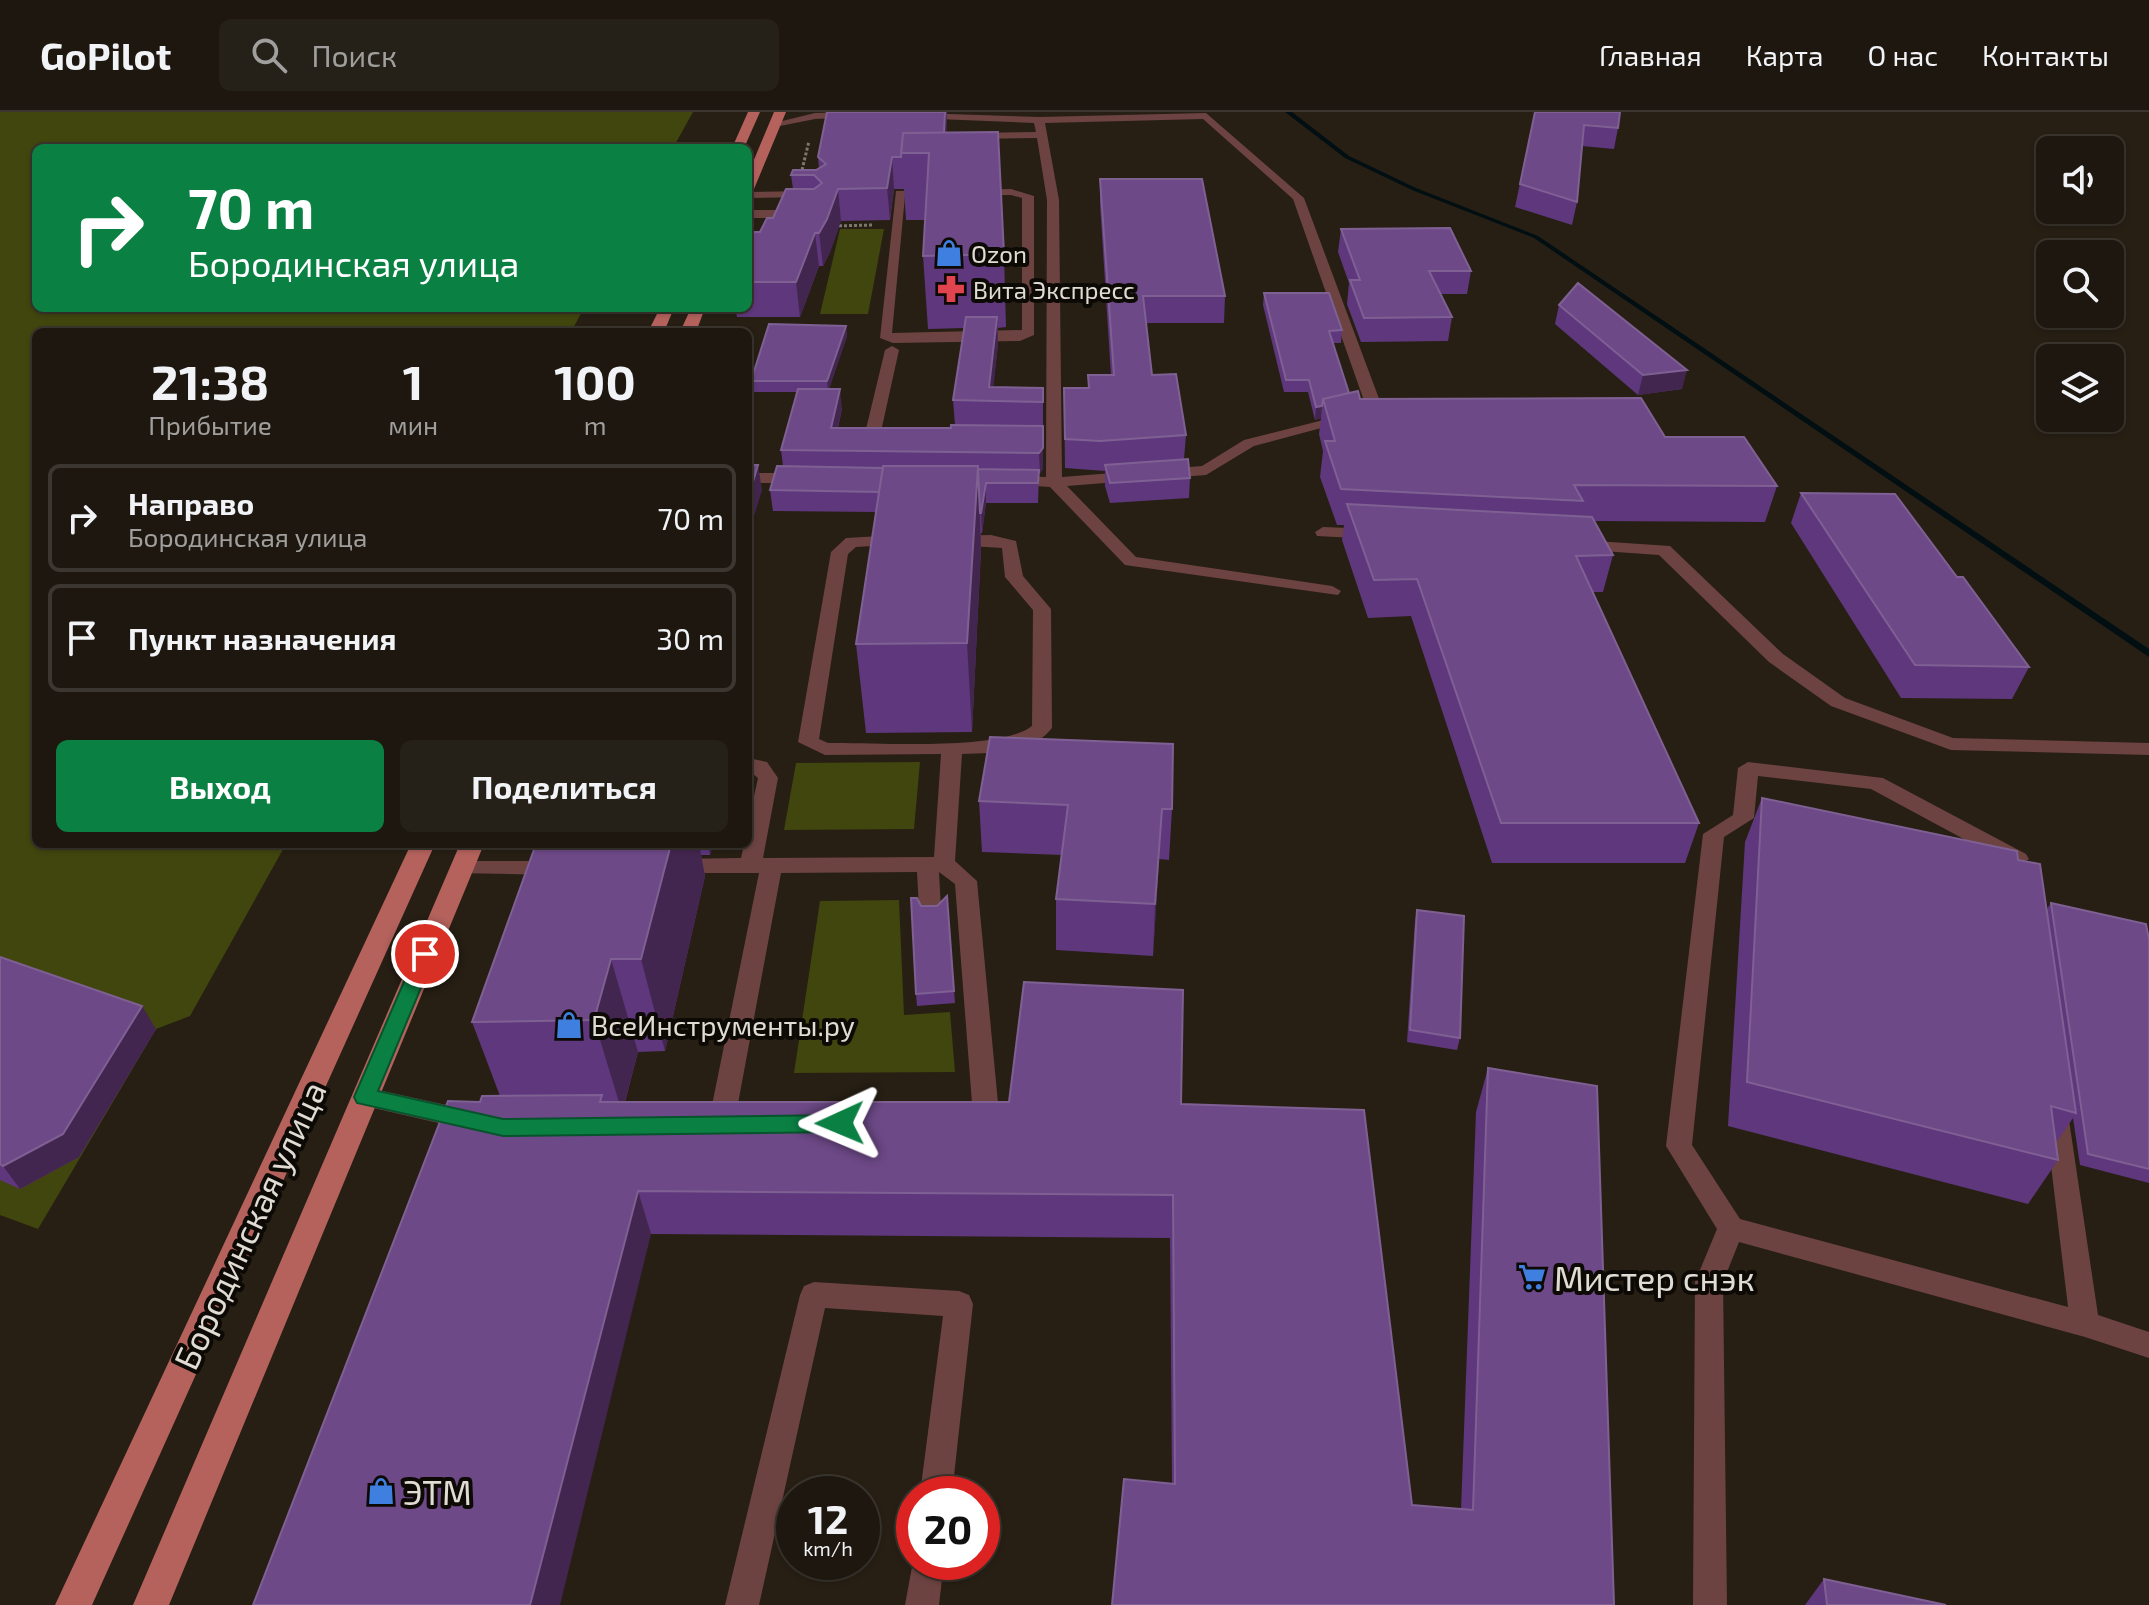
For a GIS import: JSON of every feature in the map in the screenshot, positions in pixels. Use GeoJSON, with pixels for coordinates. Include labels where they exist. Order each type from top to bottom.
{"type":"FeatureCollection","features":[{"type":"Feature","properties":{"kind":"main road"},"geometry":{"type":"LineString","coordinates":[[740,144],[754,112]]}},
{"type":"Feature","properties":{"kind":"main road"},"geometry":{"type":"LineString","coordinates":[[752,180],[778,118]]}},
{"type":"Feature","properties":{"kind":"main road","name":"Бородинская улица"},"geometry":{"type":"LineString","coordinates":[[73,1605],[421,848]]}},
{"type":"Feature","properties":{"kind":"main road","name":"Бородинская улица"},"geometry":{"type":"LineString","coordinates":[[151,1605],[467,856]]}},
{"type":"Feature","properties":{"kind":"lane"},"geometry":{"type":"LineString","coordinates":[[959,136],[1204,114],[1298,198],[1384,412],[1249,443],[1206,470],[1054,482],[992,481]]}},
{"type":"Feature","properties":{"kind":"lane"},"geometry":{"type":"LineString","coordinates":[[778,118],[874,115]]}},
{"type":"Feature","properties":{"kind":"lane"},"geometry":{"type":"LineString","coordinates":[[904,116],[1040,127]]}},
{"type":"Feature","properties":{"kind":"lane"},"geometry":{"type":"LineString","coordinates":[[1040,127],[1053,200],[1046,439],[1054,482],[1131,561],[1332,591]]}},
{"type":"Feature","properties":{"kind":"lane"},"geometry":{"type":"LineString","coordinates":[[885,193],[1011,192],[1028,196],[1029,332],[1020,337],[893,339],[885,335],[900,193]]}},
{"type":"Feature","properties":{"kind":"lane"},"geometry":{"type":"LineString","coordinates":[[752,195],[820,194]]}},
{"type":"Feature","properties":{"kind":"lane"},"geometry":{"type":"LineString","coordinates":[[752,214],[817,214]]}},
{"type":"Feature","properties":{"kind":"lane"},"geometry":{"type":"LineString","coordinates":[[892,350],[874,429],[885,436],[916,436]]}},
{"type":"Feature","properties":{"kind":"lane"},"geometry":{"type":"LineString","coordinates":[[752,478],[824,479]]}},
{"type":"Feature","properties":{"kind":"lane"},"geometry":{"type":"LineString","coordinates":[[1323,532],[1401,536]]}},
{"type":"Feature","properties":{"kind":"lane"},"geometry":{"type":"LineString","coordinates":[[991,540],[1010,545],[1014,577],[1042,609],[1042,728],[999,747],[952,748],[825,749],[808,742],[840,552],[852,542],[991,540]]}},
{"type":"Feature","properties":{"kind":"lane"},"geometry":{"type":"LineString","coordinates":[[1556,544],[1664,550],[1776,658],[1838,702],[1951,744],[2149,749]]}},
{"type":"Feature","properties":{"kind":"lane"},"geometry":{"type":"LineString","coordinates":[[930,909],[952,748]]}},
{"type":"Feature","properties":{"kind":"lane"},"geometry":{"type":"LineString","coordinates":[[721,1125],[760,866],[768,778],[760,767],[752,765]]}},
{"type":"Feature","properties":{"kind":"lane"},"geometry":{"type":"LineString","coordinates":[[2027,879],[2025,864],[1876,783],[1748,768],[1743,818],[1714,834],[1679,1146],[1731,1228],[2085,1324],[2149,1345]]}},
{"type":"Feature","properties":{"kind":"lane"},"geometry":{"type":"LineString","coordinates":[[467,856],[572,868]]}},
{"type":"Feature","properties":{"kind":"lane"},"geometry":{"type":"LineString","coordinates":[[646,867],[936,864],[966,881],[985,1103],[974,1119],[943,1123]]}},
{"type":"Feature","properties":{"kind":"lane"},"geometry":{"type":"LineString","coordinates":[[2053,1079],[2085,1324]]}},
{"type":"Feature","properties":{"kind":"lane"},"geometry":{"type":"LineString","coordinates":[[365,1097],[492,1125]]}},
{"type":"Feature","properties":{"kind":"lane"},"geometry":{"type":"LineString","coordinates":[[1710,1605],[1709,1282],[1731,1228]]}},
{"type":"Feature","properties":{"kind":"lane"},"geometry":{"type":"LineString","coordinates":[[742,1605],[814,1295],[959,1304],[938,1476]]}},
{"type":"Feature","properties":{"kind":"lane"},"geometry":{"type":"LineString","coordinates":[[922,1605],[925,1580]]}},
{"type":"Feature","properties":{"kind":"green space"},"geometry":{"type":"Polygon","coordinates":[[[0,112],[693,112],[675,144],[32,144],[32,312],[582,312],[573,328],[32,328],[32,848],[284,848],[190,1016],[156,1029],[38,1229],[0,1215],[0,112]]]}},
{"type":"Feature","properties":{"kind":"green space"},"geometry":{"type":"Polygon","coordinates":[[[840,229],[884,229],[868,314],[820,314],[840,229]]]}},
{"type":"Feature","properties":{"kind":"green space"},"geometry":{"type":"Polygon","coordinates":[[[920,762],[914,829],[784,830],[796,763],[920,762]]]}},
{"type":"Feature","properties":{"kind":"green space"},"geometry":{"type":"Polygon","coordinates":[[[899,900],[904,1015],[950,1012],[955,1072],[794,1073],[820,901],[899,900]]]}},
{"type":"Feature","properties":{"kind":"building"},"geometry":{"type":"Polygon","coordinates":[[[827,112],[945,112],[944,133],[903,133],[901,157],[892,157],[887,188],[838,189],[827,219],[819,233],[815,233],[796,282],[752,282],[754,232],[760,232],[767,218],[773,218],[786,189],[814,189],[822,183],[814,175],[791,175],[793,170],[816,170],[826,164],[818,157],[827,112]]]}},
{"type":"Feature","properties":{"kind":"building"},"geometry":{"type":"Polygon","coordinates":[[[1535,112],[1620,112],[1618,128],[1584,125],[1577,202],[1520,184],[1535,112]]]}},
{"type":"Feature","properties":{"kind":"building"},"geometry":{"type":"Polygon","coordinates":[[[998,132],[1004,254],[923,256],[929,153],[901,153],[903,133],[998,132]]]}},
{"type":"Feature","properties":{"kind":"building"},"geometry":{"type":"Polygon","coordinates":[[[1100,179],[1202,179],[1225,296],[1143,296],[1152,375],[1176,374],[1186,435],[1100,441],[1065,439],[1064,388],[1089,388],[1088,375],[1114,375],[1100,179]]]}},
{"type":"Feature","properties":{"kind":"building"},"geometry":{"type":"Polygon","coordinates":[[[1450,228],[1471,271],[1429,271],[1452,317],[1364,318],[1350,280],[1360,280],[1341,229],[1450,228]]]}},
{"type":"Feature","properties":{"kind":"building"},"geometry":{"type":"Polygon","coordinates":[[[1578,283],[1687,370],[1643,375],[1559,305],[1578,283]]]}},
{"type":"Feature","properties":{"kind":"building"},"geometry":{"type":"Polygon","coordinates":[[[1264,293],[1329,293],[1342,330],[1329,331],[1349,393],[1323,399],[1322,406],[1316,407],[1309,380],[1286,380],[1264,293]]]}},
{"type":"Feature","properties":{"kind":"building"},"geometry":{"type":"Polygon","coordinates":[[[966,317],[997,317],[989,387],[1043,388],[1043,402],[953,400],[966,317]]]}},
{"type":"Feature","properties":{"kind":"building"},"geometry":{"type":"Polygon","coordinates":[[[769,324],[846,326],[827,381],[752,381],[769,324]]]}},
{"type":"Feature","properties":{"kind":"building"},"geometry":{"type":"Polygon","coordinates":[[[798,389],[840,389],[831,428],[1043,426],[1043,448],[1039,453],[781,450],[798,389]]]}},
{"type":"Feature","properties":{"kind":"building"},"geometry":{"type":"Polygon","coordinates":[[[1358,391],[1360,399],[1641,398],[1665,437],[1744,437],[1777,486],[1574,485],[1583,501],[1341,489],[1325,441],[1335,441],[1323,399],[1358,391]]]}},
{"type":"Feature","properties":{"kind":"building"},"geometry":{"type":"Polygon","coordinates":[[[1188,459],[1190,478],[1110,483],[1105,465],[1188,459]]]}},
{"type":"Feature","properties":{"kind":"building"},"geometry":{"type":"Polygon","coordinates":[[[752,465],[758,465],[752,485],[752,465]]]}},
{"type":"Feature","properties":{"kind":"building"},"geometry":{"type":"Polygon","coordinates":[[[777,466],[883,468],[879,492],[770,490],[777,466]]]}},
{"type":"Feature","properties":{"kind":"building"},"geometry":{"type":"Polygon","coordinates":[[[883,466],[978,466],[967,643],[856,644],[883,466]]]}},
{"type":"Feature","properties":{"kind":"building"},"geometry":{"type":"Polygon","coordinates":[[[978,469],[1039,470],[1038,483],[986,483],[980,513],[978,469]]]}},
{"type":"Feature","properties":{"kind":"building"},"geometry":{"type":"Polygon","coordinates":[[[1801,493],[1895,494],[1957,577],[1963,577],[2029,667],[1915,665],[1801,493]]]}},
{"type":"Feature","properties":{"kind":"building"},"geometry":{"type":"Polygon","coordinates":[[[1347,504],[1592,517],[1613,555],[1576,556],[1699,823],[1501,823],[1417,579],[1374,580],[1347,504]]]}},
{"type":"Feature","properties":{"kind":"building"},"geometry":{"type":"Polygon","coordinates":[[[990,737],[1173,744],[1172,809],[1162,809],[1155,904],[1056,899],[1068,805],[979,801],[990,737]]]}},
{"type":"Feature","properties":{"kind":"building"},"geometry":{"type":"Polygon","coordinates":[[[1762,798],[2017,851],[2018,860],[2040,864],[2076,1113],[2051,1106],[2058,1160],[1747,1082],[1762,798]]]}},
{"type":"Feature","properties":{"kind":"building"},"geometry":{"type":"Polygon","coordinates":[[[535,848],[670,848],[641,959],[611,959],[594,1020],[472,1022],[535,848]]]}},
{"type":"Feature","properties":{"kind":"building"},"geometry":{"type":"Polygon","coordinates":[[[947,896],[954,991],[916,994],[911,898],[917,898],[921,906],[937,906],[947,896]]]}},
{"type":"Feature","properties":{"kind":"building"},"geometry":{"type":"Polygon","coordinates":[[[2051,903],[2146,924],[2149,939],[2149,1169],[2088,1154],[2051,903]]]}},
{"type":"Feature","properties":{"kind":"building"},"geometry":{"type":"Polygon","coordinates":[[[1417,910],[1464,916],[1460,1038],[1410,1030],[1417,910]]]}},
{"type":"Feature","properties":{"kind":"building"},"geometry":{"type":"Polygon","coordinates":[[[0,957],[142,1006],[63,1134],[3,1166],[0,1164],[0,957]]]}},
{"type":"Feature","properties":{"kind":"building"},"geometry":{"type":"Polygon","coordinates":[[[1024,982],[1183,990],[1181,1104],[1364,1110],[1412,1505],[1473,1510],[1488,1068],[1597,1086],[1614,1605],[1112,1605],[1124,1479],[1175,1484],[1173,1195],[638,1191],[530,1605],[253,1605],[448,1101],[480,1102],[482,1096],[602,1095],[600,1102],[1009,1102],[1024,982]]]}},
{"type":"Feature","properties":{"kind":"building"},"geometry":{"type":"Polygon","coordinates":[[[1824,1579],[1946,1605],[1827,1605],[1824,1579]]]}},
{"type":"Feature","properties":{"kind":"waterway"},"geometry":{"type":"LineString","coordinates":[[1288,112],[1347,157],[1414,189],[1536,237],[2149,654]]}},
{"type":"Feature","properties":{"kind":"place","name":"Ozon"},"geometry":{"type":"Point","coordinates":[949,253]}},
{"type":"Feature","properties":{"kind":"place","name":"Вита Экспресс"},"geometry":{"type":"Point","coordinates":[951,289]}},
{"type":"Feature","properties":{"kind":"place","name":"ВсеИнструменты.ру"},"geometry":{"type":"Point","coordinates":[569,1025]}},
{"type":"Feature","properties":{"kind":"place","name":"Мистер снэк"},"geometry":{"type":"Point","coordinates":[1532,1277]}},
{"type":"Feature","properties":{"kind":"place","name":"ЭТМ"},"geometry":{"type":"Point","coordinates":[381,1491]}},
{"type":"Feature","properties":{"kind":"route"},"geometry":{"type":"LineString","coordinates":[[425,954],[365,1097],[503,1127],[840,1123]]}}]}
